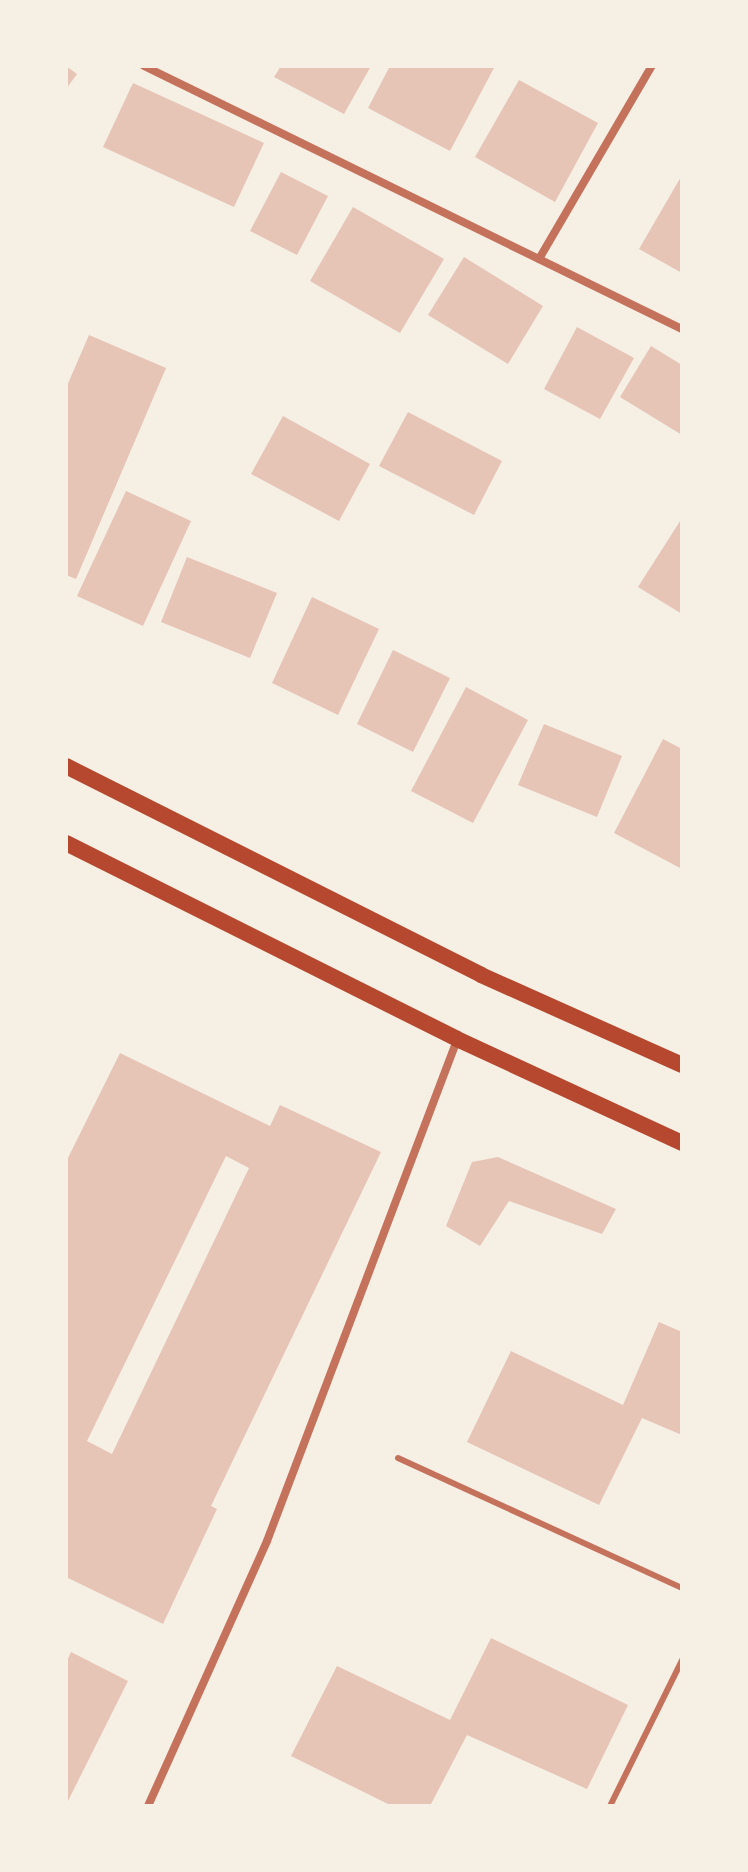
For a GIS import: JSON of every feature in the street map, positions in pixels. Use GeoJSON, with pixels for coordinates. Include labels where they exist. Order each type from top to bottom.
{"type":"FeatureCollection","features":[{"type":"Feature","properties":{"kind":"main road"},"geometry":{"type":"LineString","coordinates":[[66,766],[481,975],[682,1065]]}},
{"type":"Feature","properties":{"kind":"main road"},"geometry":{"type":"LineString","coordinates":[[66,843],[457,1039],[682,1143]]}},
{"type":"Feature","properties":{"kind":"street"},"geometry":{"type":"LineString","coordinates":[[144,66],[682,329]]}},
{"type":"Feature","properties":{"kind":"street"},"geometry":{"type":"LineString","coordinates":[[539,259],[652,66]]}},
{"type":"Feature","properties":{"kind":"street"},"geometry":{"type":"LineString","coordinates":[[148,1806],[267,1541],[457,1039]]}},
{"type":"Feature","properties":{"kind":"lane"},"geometry":{"type":"LineString","coordinates":[[398,1458],[682,1588]]}},
{"type":"Feature","properties":{"kind":"lane"},"geometry":{"type":"LineString","coordinates":[[610,1806],[682,1660]]}},
{"type":"Feature","properties":{"kind":"building"},"geometry":{"type":"Polygon","coordinates":[[[66,66],[77,74],[66,89],[66,66]]]}},
{"type":"Feature","properties":{"kind":"building"},"geometry":{"type":"Polygon","coordinates":[[[281,66],[371,66],[344,114],[274,77],[281,66]]]}},
{"type":"Feature","properties":{"kind":"building"},"geometry":{"type":"Polygon","coordinates":[[[390,66],[495,66],[450,151],[368,108],[390,66]]]}},
{"type":"Feature","properties":{"kind":"building"},"geometry":{"type":"Polygon","coordinates":[[[519,80],[598,123],[555,202],[475,157],[519,80]]]}},
{"type":"Feature","properties":{"kind":"building"},"geometry":{"type":"Polygon","coordinates":[[[133,83],[264,143],[234,207],[103,147],[133,83]]]}},
{"type":"Feature","properties":{"kind":"building"},"geometry":{"type":"Polygon","coordinates":[[[281,172],[328,196],[297,255],[250,231],[281,172]]]}},
{"type":"Feature","properties":{"kind":"building"},"geometry":{"type":"Polygon","coordinates":[[[682,175],[682,273],[639,249],[682,175]]]}},
{"type":"Feature","properties":{"kind":"building"},"geometry":{"type":"Polygon","coordinates":[[[353,207],[444,259],[400,333],[310,281],[353,207]]]}},
{"type":"Feature","properties":{"kind":"building"},"geometry":{"type":"Polygon","coordinates":[[[464,257],[543,306],[508,364],[428,315],[464,257]]]}},
{"type":"Feature","properties":{"kind":"building"},"geometry":{"type":"Polygon","coordinates":[[[577,327],[634,358],[600,419],[544,389],[577,327]]]}},
{"type":"Feature","properties":{"kind":"building"},"geometry":{"type":"Polygon","coordinates":[[[89,335],[166,368],[76,579],[66,575],[66,388],[89,335]]]}},
{"type":"Feature","properties":{"kind":"building"},"geometry":{"type":"Polygon","coordinates":[[[651,346],[682,365],[682,435],[620,397],[651,346]]]}},
{"type":"Feature","properties":{"kind":"building"},"geometry":{"type":"Polygon","coordinates":[[[408,412],[502,461],[474,515],[379,466],[408,412]]]}},
{"type":"Feature","properties":{"kind":"building"},"geometry":{"type":"Polygon","coordinates":[[[283,416],[370,464],[339,521],[251,474],[283,416]]]}},
{"type":"Feature","properties":{"kind":"building"},"geometry":{"type":"Polygon","coordinates":[[[126,491],[191,521],[143,626],[77,596],[126,491]]]}},
{"type":"Feature","properties":{"kind":"building"},"geometry":{"type":"Polygon","coordinates":[[[682,518],[682,614],[638,587],[682,518]]]}},
{"type":"Feature","properties":{"kind":"building"},"geometry":{"type":"Polygon","coordinates":[[[187,557],[277,593],[250,658],[161,622],[187,557]]]}},
{"type":"Feature","properties":{"kind":"building"},"geometry":{"type":"Polygon","coordinates":[[[312,597],[379,629],[338,715],[272,683],[312,597]]]}},
{"type":"Feature","properties":{"kind":"building"},"geometry":{"type":"Polygon","coordinates":[[[393,650],[450,678],[413,752],[357,724],[393,650]]]}},
{"type":"Feature","properties":{"kind":"building"},"geometry":{"type":"Polygon","coordinates":[[[466,687],[528,720],[473,823],[411,791],[466,687]]]}},
{"type":"Feature","properties":{"kind":"building"},"geometry":{"type":"Polygon","coordinates":[[[544,724],[622,756],[597,817],[518,785],[544,724]]]}},
{"type":"Feature","properties":{"kind":"building"},"geometry":{"type":"Polygon","coordinates":[[[663,739],[682,749],[682,869],[614,833],[663,739]]]}},
{"type":"Feature","properties":{"kind":"building"},"geometry":{"type":"Polygon","coordinates":[[[120,1053],[270,1126],[280,1105],[381,1152],[211,1506],[217,1509],[163,1624],[66,1577],[66,1162],[120,1053]],[[226,1156],[87,1441],[112,1454],[249,1168],[226,1156]]]}},
{"type":"Feature","properties":{"kind":"building"},"geometry":{"type":"Polygon","coordinates":[[[498,1157],[616,1209],[602,1234],[509,1201],[480,1246],[446,1226],[472,1162],[498,1157]]]}},
{"type":"Feature","properties":{"kind":"building"},"geometry":{"type":"Polygon","coordinates":[[[659,1322],[682,1332],[682,1435],[642,1418],[599,1505],[467,1442],[511,1351],[623,1405],[659,1322]]]}},
{"type":"Feature","properties":{"kind":"building"},"geometry":{"type":"Polygon","coordinates":[[[491,1638],[628,1705],[587,1789],[467,1735],[430,1806],[392,1806],[291,1756],[337,1666],[450,1720],[491,1638]]]}},
{"type":"Feature","properties":{"kind":"building"},"geometry":{"type":"Polygon","coordinates":[[[71,1652],[128,1681],[66,1805],[66,1663],[71,1652]]]}}]}
